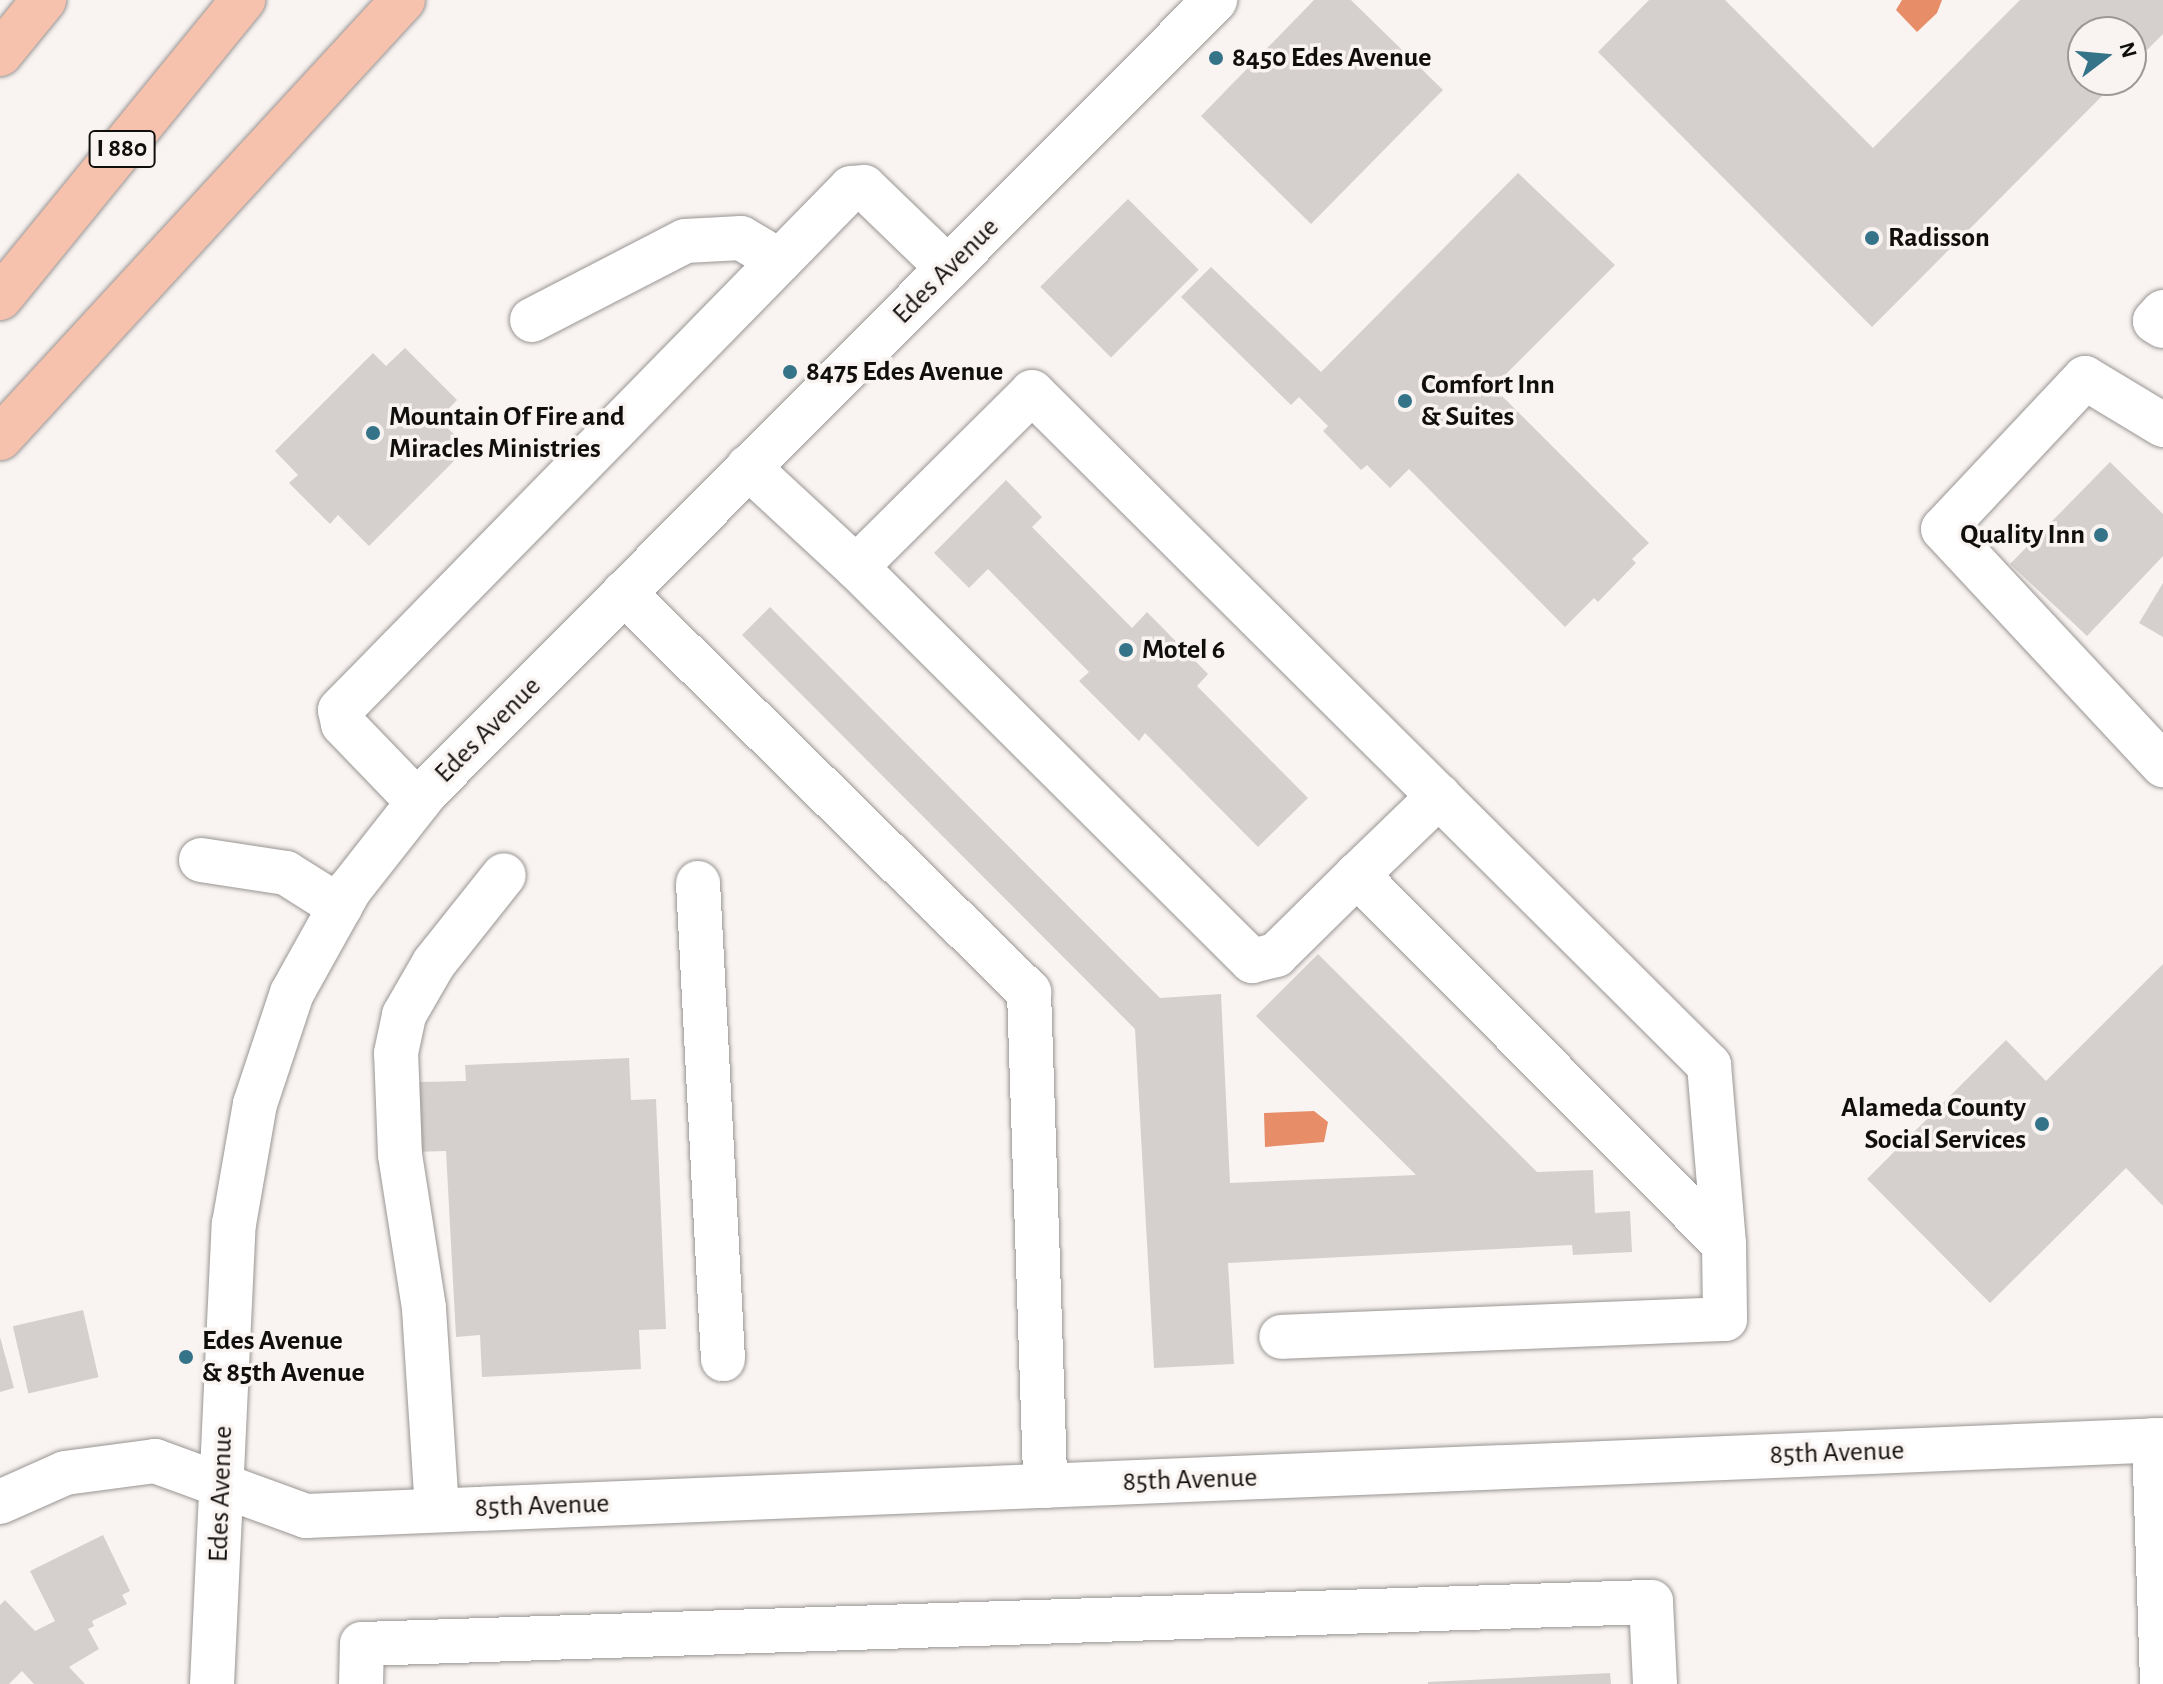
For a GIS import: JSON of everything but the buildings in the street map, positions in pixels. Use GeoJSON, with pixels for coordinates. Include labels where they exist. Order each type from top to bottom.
{"type":"FeatureCollection","features":[{"type":"Feature","properties":{"kind":"highway"},"geometry":{"type":"LineString","coordinates":[[0,54],[44,0]]}},
{"type":"Feature","properties":{"kind":"highway","name":"I 880"},"geometry":{"type":"LineString","coordinates":[[0,298],[243,0]]}},
{"type":"Feature","properties":{"kind":"highway"},"geometry":{"type":"LineString","coordinates":[[0,438],[403,0]]}},
{"type":"Feature","properties":{"kind":"street","name":"Edes Avenue"},"geometry":{"type":"LineString","coordinates":[[212,1684],[234,1224],[255,1104],[292,993],[340,907],[418,802],[1215,0]]}},
{"type":"Feature","properties":{"kind":"street"},"geometry":{"type":"LineString","coordinates":[[418,802],[343,724],[340,710],[851,188],[864,187],[948,268]]}},
{"type":"Feature","properties":{"kind":"street"},"geometry":{"type":"LineString","coordinates":[[532,320],[685,241],[741,238],[780,261]]}},
{"type":"Feature","properties":{"kind":"street"},"geometry":{"type":"LineString","coordinates":[[2163,312],[2155,321],[2163,326]]}},
{"type":"Feature","properties":{"kind":"street"},"geometry":{"type":"LineString","coordinates":[[2163,425],[2085,378],[1943,529],[2163,765]]}},
{"type":"Feature","properties":{"kind":"street"},"geometry":{"type":"LineString","coordinates":[[856,567],[1032,392],[1709,1065],[1724,1244],[1725,1319],[1281,1337]]}},
{"type":"Feature","properties":{"kind":"street"},"geometry":{"type":"LineString","coordinates":[[748,467],[856,567],[1252,961],[1276,955],[1439,796]]}},
{"type":"Feature","properties":{"kind":"street"},"geometry":{"type":"LineString","coordinates":[[624,593],[1029,992],[1045,1486]]}},
{"type":"Feature","properties":{"kind":"street"},"geometry":{"type":"LineString","coordinates":[[201,860],[286,873],[340,907]]}},
{"type":"Feature","properties":{"kind":"street"},"geometry":{"type":"LineString","coordinates":[[437,1510],[424,1308],[400,1155],[396,1053],[404,1015],[434,963],[504,875]]}},
{"type":"Feature","properties":{"kind":"street"},"geometry":{"type":"LineString","coordinates":[[1357,875],[1724,1244]]}},
{"type":"Feature","properties":{"kind":"street"},"geometry":{"type":"LineString","coordinates":[[698,883],[723,1359]]}},
{"type":"Feature","properties":{"kind":"street"},"geometry":{"type":"LineString","coordinates":[[2158,1440],[2162,1684]]}},
{"type":"Feature","properties":{"kind":"street","name":"85th Avenue"},"geometry":{"type":"LineString","coordinates":[[0,1502],[65,1473],[155,1461],[306,1516],[2158,1440]]}},
{"type":"Feature","properties":{"kind":"street"},"geometry":{"type":"LineString","coordinates":[[361,1684],[362,1644],[1651,1602],[1655,1684]]}},
{"type":"Feature","properties":{"kind":"shaded area"},"geometry":{"type":"Polygon","coordinates":[[[1902,0],[1942,0],[1937,13],[1917,32],[1896,10],[1902,0]]]}},
{"type":"Feature","properties":{"kind":"shaded area"},"geometry":{"type":"Polygon","coordinates":[[[1314,1111],[1328,1122],[1324,1142],[1265,1147],[1264,1113],[1314,1111]]]}},
{"type":"Feature","properties":{"kind":"place","name":"8450 Edes Avenue"},"geometry":{"type":"Point","coordinates":[1216,58]}},
{"type":"Feature","properties":{"kind":"place","name":"Radisson"},"geometry":{"type":"Point","coordinates":[1872,238]}},
{"type":"Feature","properties":{"kind":"place","name":"8475 Edes Avenue"},"geometry":{"type":"Point","coordinates":[790,372]}},
{"type":"Feature","properties":{"kind":"place","name":"Comfort Inn & Suites"},"geometry":{"type":"Point","coordinates":[1405,401]}},
{"type":"Feature","properties":{"kind":"place","name":"Mountain Of Fire and Miracles Ministries"},"geometry":{"type":"Point","coordinates":[373,433]}},
{"type":"Feature","properties":{"kind":"place","name":"Quality Inn"},"geometry":{"type":"Point","coordinates":[2101,535]}},
{"type":"Feature","properties":{"kind":"place","name":"Motel 6"},"geometry":{"type":"Point","coordinates":[1126,650]}},
{"type":"Feature","properties":{"kind":"place","name":"Alameda County Social Services"},"geometry":{"type":"Point","coordinates":[2042,1124]}},
{"type":"Feature","properties":{"kind":"place","name":"Edes Avenue & 85th Avenue"},"geometry":{"type":"Point","coordinates":[186,1357]}}]}
